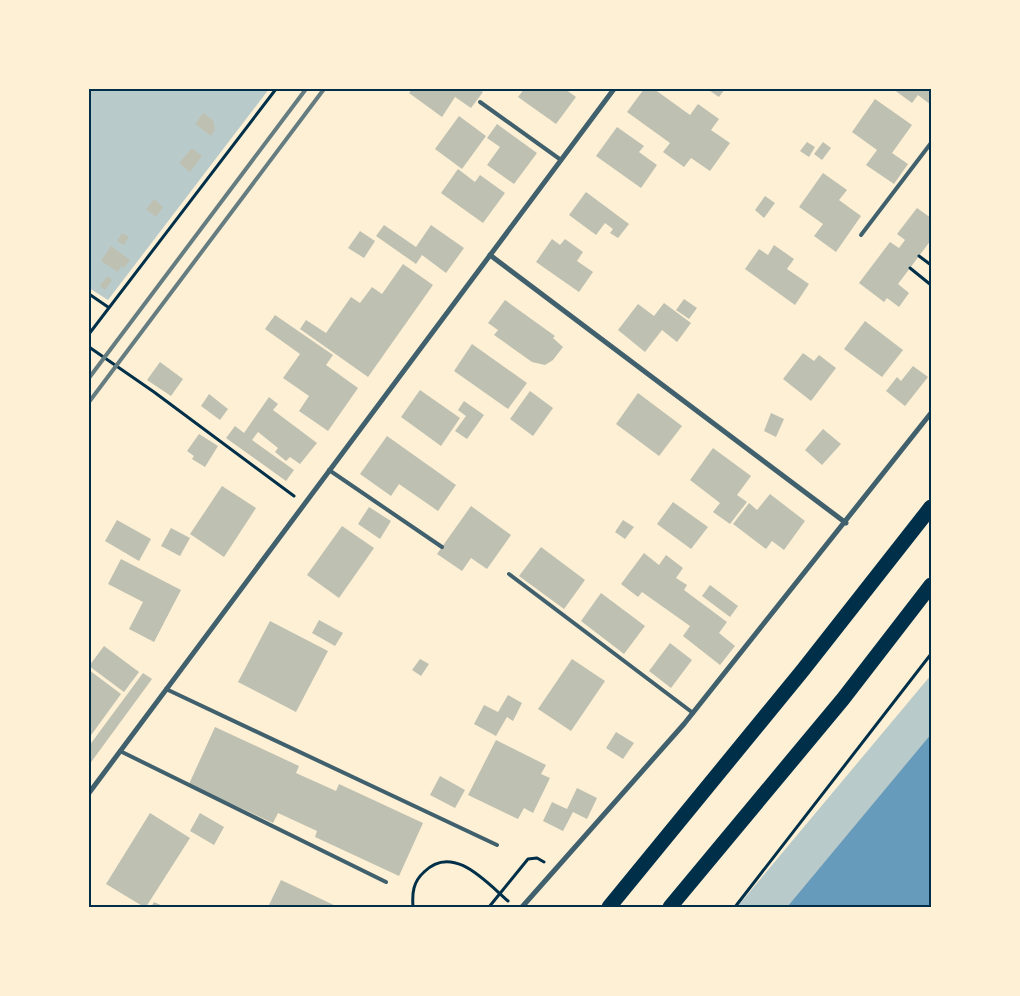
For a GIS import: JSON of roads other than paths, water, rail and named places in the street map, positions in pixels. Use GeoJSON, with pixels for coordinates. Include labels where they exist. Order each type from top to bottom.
{"type":"FeatureCollection","features":[{"type":"Feature","properties":{"kind":"highway"},"geometry":{"type":"LineString","coordinates":[[609,907],[803,670],[931,507]]}},
{"type":"Feature","properties":{"kind":"highway"},"geometry":{"type":"LineString","coordinates":[[670,907],[843,699],[931,585]]}},
{"type":"Feature","properties":{"kind":"street"},"geometry":{"type":"LineString","coordinates":[[89,793],[614,89]]}},
{"type":"Feature","properties":{"kind":"street"},"geometry":{"type":"LineString","coordinates":[[490,255],[846,523]]}},
{"type":"Feature","properties":{"kind":"street"},"geometry":{"type":"LineString","coordinates":[[522,907],[558,869],[693,713],[846,523],[931,413]]}},
{"type":"Feature","properties":{"kind":"lane"},"geometry":{"type":"LineString","coordinates":[[480,102],[561,160]]}},
{"type":"Feature","properties":{"kind":"lane"},"geometry":{"type":"LineString","coordinates":[[862,235],[931,143]]}},
{"type":"Feature","properties":{"kind":"lane"},"geometry":{"type":"LineString","coordinates":[[329,470],[442,548]]}},
{"type":"Feature","properties":{"kind":"lane"},"geometry":{"type":"LineString","coordinates":[[509,574],[693,713]]}},
{"type":"Feature","properties":{"kind":"lane"},"geometry":{"type":"LineString","coordinates":[[166,689],[497,845]]}},
{"type":"Feature","properties":{"kind":"lane"},"geometry":{"type":"LineString","coordinates":[[120,751],[386,882]]}},
{"type":"Feature","properties":{"kind":"water"},"geometry":{"type":"Polygon","coordinates":[[[931,734],[931,907],[787,907],[931,734]]]}},
{"type":"Feature","properties":{"kind":"railway"},"geometry":{"type":"LineString","coordinates":[[89,378],[306,89]]}},
{"type":"Feature","properties":{"kind":"railway"},"geometry":{"type":"LineString","coordinates":[[89,402],[324,89]]}}]}
